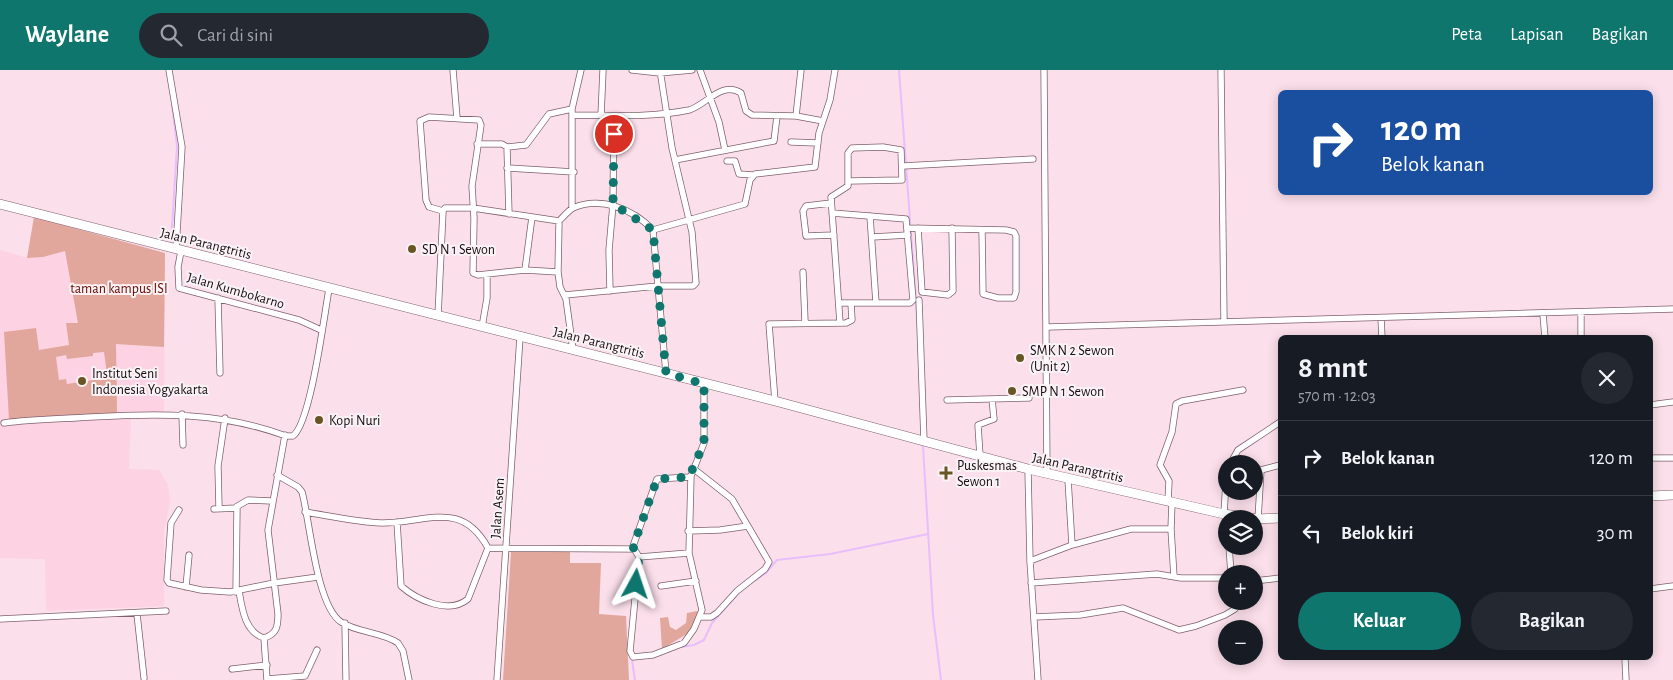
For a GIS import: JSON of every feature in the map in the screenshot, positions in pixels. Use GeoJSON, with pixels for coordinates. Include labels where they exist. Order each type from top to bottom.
{"type":"FeatureCollection","features":[{"type":"Feature","properties":{"kind":"main road","name":"Jalan Parangtritis"},"geometry":{"type":"LineString","coordinates":[[0,204],[775,401],[1047,474],[1218,513]]}},
{"type":"Feature","properties":{"kind":"main road"},"geometry":{"type":"LineString","coordinates":[[1653,496],[1673,495]]}},
{"type":"Feature","properties":{"kind":"main road","name":"Jalan Parangtritis"},"geometry":{"type":"LineString","coordinates":[[1263,519],[1278,518]]}},
{"type":"Feature","properties":{"kind":"street"},"geometry":{"type":"LineString","coordinates":[[170,70],[182,147],[179,250]]}},
{"type":"Feature","properties":{"kind":"street"},"geometry":{"type":"LineString","coordinates":[[453,70],[457,118]]}},
{"type":"Feature","properties":{"kind":"street"},"geometry":{"type":"LineString","coordinates":[[572,208],[574,172],[572,112],[581,70]]}},
{"type":"Feature","properties":{"kind":"street"},"geometry":{"type":"LineString","coordinates":[[601,116],[603,70]]}},
{"type":"Feature","properties":{"kind":"street"},"geometry":{"type":"LineString","coordinates":[[632,70],[692,70]]}},
{"type":"Feature","properties":{"kind":"street"},"geometry":{"type":"LineString","coordinates":[[700,70],[725,150]]}},
{"type":"Feature","properties":{"kind":"street"},"geometry":{"type":"LineString","coordinates":[[796,116],[801,70]]}},
{"type":"Feature","properties":{"kind":"street"},"geometry":{"type":"LineString","coordinates":[[728,161],[735,161],[739,174],[753,175],[813,168],[816,164],[818,143],[830,100],[835,70]]}},
{"type":"Feature","properties":{"kind":"street"},"geometry":{"type":"LineString","coordinates":[[1044,70],[1048,327],[1047,474]]}},
{"type":"Feature","properties":{"kind":"street"},"geometry":{"type":"LineString","coordinates":[[1221,70],[1224,321]]}},
{"type":"Feature","properties":{"kind":"street"},"geometry":{"type":"LineString","coordinates":[[565,295],[696,284],[689,219],[675,160],[660,71]]}},
{"type":"Feature","properties":{"kind":"street"},"geometry":{"type":"LineString","coordinates":[[477,144],[502,144],[507,147],[526,145],[551,112],[572,112],[601,116],[666,114],[696,108],[710,97],[722,91],[738,90],[742,94],[746,111],[750,114],[796,116],[823,120]]}},
{"type":"Feature","properties":{"kind":"street"},"geometry":{"type":"LineString","coordinates":[[610,291],[609,250],[613,204],[614,116]]}},
{"type":"Feature","properties":{"kind":"street"},"geometry":{"type":"LineString","coordinates":[[675,160],[774,141],[776,116]]}},
{"type":"Feature","properties":{"kind":"street"},"geometry":{"type":"LineString","coordinates":[[443,212],[429,207],[426,200],[420,121],[429,117],[480,121],[482,125],[477,144],[472,186],[475,233],[472,269],[475,275],[525,270],[558,272]]}},
{"type":"Feature","properties":{"kind":"street"},"geometry":{"type":"LineString","coordinates":[[791,142],[818,143]]}},
{"type":"Feature","properties":{"kind":"street"},"geometry":{"type":"LineString","coordinates":[[840,323],[832,195],[846,189],[849,181],[848,153],[852,148],[883,146],[900,149],[906,165],[901,181],[849,181]]}},
{"type":"Feature","properties":{"kind":"street"},"geometry":{"type":"LineString","coordinates":[[507,147],[509,214]]}},
{"type":"Feature","properties":{"kind":"street"},"geometry":{"type":"LineString","coordinates":[[906,165],[1033,159]]}},
{"type":"Feature","properties":{"kind":"street"},"geometry":{"type":"LineString","coordinates":[[507,168],[574,172]]}},
{"type":"Feature","properties":{"kind":"street"},"geometry":{"type":"LineString","coordinates":[[653,230],[745,204],[753,175]]}},
{"type":"Feature","properties":{"kind":"street"},"geometry":{"type":"LineString","coordinates":[[831,203],[806,206],[803,211],[806,236],[834,235]]}},
{"type":"Feature","properties":{"kind":"street"},"geometry":{"type":"LineString","coordinates":[[573,350],[565,295],[560,287],[558,272],[559,221],[572,208],[613,204],[653,230]]}},
{"type":"Feature","properties":{"kind":"street"},"geometry":{"type":"LineString","coordinates":[[438,316],[443,212],[448,208],[473,208],[559,221]]}},
{"type":"Feature","properties":{"kind":"street"},"geometry":{"type":"LineString","coordinates":[[832,213],[905,218],[909,228],[911,303],[838,303]]}},
{"type":"Feature","properties":{"kind":"street"},"geometry":{"type":"LineString","coordinates":[[870,216],[876,303]]}},
{"type":"Feature","properties":{"kind":"street"},"geometry":{"type":"LineString","coordinates":[[525,270],[532,217]]}},
{"type":"Feature","properties":{"kind":"street"},"geometry":{"type":"LineString","coordinates":[[909,228],[952,228],[982,230],[1014,233],[1016,292],[1014,298],[983,294],[982,230]]}},
{"type":"Feature","properties":{"kind":"street"},"geometry":{"type":"LineString","coordinates":[[918,228],[921,291],[924,294],[950,294],[953,291],[952,228]]}},
{"type":"Feature","properties":{"kind":"street"},"geometry":{"type":"LineString","coordinates":[[653,230],[666,373]]}},
{"type":"Feature","properties":{"kind":"street"},"geometry":{"type":"LineString","coordinates":[[872,237],[908,235]]}},
{"type":"Feature","properties":{"kind":"street","name":"Jalan Kumbokarno"},"geometry":{"type":"LineString","coordinates":[[179,250],[178,287],[299,320],[321,330]]}},
{"type":"Feature","properties":{"kind":"street"},"geometry":{"type":"LineString","coordinates":[[803,272],[805,322]]}},
{"type":"Feature","properties":{"kind":"street"},"geometry":{"type":"LineString","coordinates":[[482,327],[487,298],[486,275]]}},
{"type":"Feature","properties":{"kind":"street"},"geometry":{"type":"LineString","coordinates":[[4,423],[126,415],[182,414],[224,418],[285,435],[294,435],[301,423],[316,364],[329,289]]}},
{"type":"Feature","properties":{"kind":"street"},"geometry":{"type":"LineString","coordinates":[[218,298],[220,373]]}},
{"type":"Feature","properties":{"kind":"street"},"geometry":{"type":"LineString","coordinates":[[919,300],[924,441]]}},
{"type":"Feature","properties":{"kind":"street"},"geometry":{"type":"LineString","coordinates":[[775,401],[769,324],[840,323],[852,320],[851,303]]}},
{"type":"Feature","properties":{"kind":"street"},"geometry":{"type":"LineString","coordinates":[[1048,327],[1673,309]]}},
{"type":"Feature","properties":{"kind":"street"},"geometry":{"type":"LineString","coordinates":[[1581,312],[1581,335]]}},
{"type":"Feature","properties":{"kind":"street"},"geometry":{"type":"LineString","coordinates":[[1543,314],[1545,335]]}},
{"type":"Feature","properties":{"kind":"street"},"geometry":{"type":"LineString","coordinates":[[1381,318],[1382,335]]}},
{"type":"Feature","properties":{"kind":"street","name":"Jalan Asem"},"geometry":{"type":"LineString","coordinates":[[497,680],[520,337]]}},
{"type":"Feature","properties":{"kind":"street"},"geometry":{"type":"LineString","coordinates":[[633,547],[639,557],[630,644],[633,657],[653,655],[684,643],[701,617],[702,607],[689,553],[688,531],[691,476],[706,436],[704,384]]}},
{"type":"Feature","properties":{"kind":"street"},"geometry":{"type":"LineString","coordinates":[[1174,577],[1169,481],[1160,465],[1172,432],[1176,404],[1182,401],[1243,390]]}},
{"type":"Feature","properties":{"kind":"street"},"geometry":{"type":"LineString","coordinates":[[947,400],[1029,398]]}},
{"type":"Feature","properties":{"kind":"street"},"geometry":{"type":"LineString","coordinates":[[980,456],[978,425],[994,419],[992,399]]}},
{"type":"Feature","properties":{"kind":"street"},"geometry":{"type":"LineString","coordinates":[[1653,405],[1673,402]]}},
{"type":"Feature","properties":{"kind":"street"},"geometry":{"type":"LineString","coordinates":[[182,414],[183,444]]}},
{"type":"Feature","properties":{"kind":"street"},"geometry":{"type":"LineString","coordinates":[[224,418],[218,466],[216,509],[236,507],[248,500],[272,501]]}},
{"type":"Feature","properties":{"kind":"street"},"geometry":{"type":"LineString","coordinates":[[1235,455],[1238,450],[1278,423]]}},
{"type":"Feature","properties":{"kind":"street"},"geometry":{"type":"LineString","coordinates":[[236,507],[237,592],[250,629],[256,635],[264,638],[273,634],[278,626],[268,530],[285,435]]}},
{"type":"Feature","properties":{"kind":"street"},"geometry":{"type":"LineString","coordinates":[[1653,458],[1673,458]]}},
{"type":"Feature","properties":{"kind":"street"},"geometry":{"type":"LineString","coordinates":[[1259,510],[1261,470],[1278,466]]}},
{"type":"Feature","properties":{"kind":"street"},"geometry":{"type":"LineString","coordinates":[[694,469],[726,492],[768,557],[768,566],[737,591],[717,613],[711,617],[701,617]]}},
{"type":"Feature","properties":{"kind":"street"},"geometry":{"type":"LineString","coordinates":[[1028,469],[1030,561],[1038,680]]}},
{"type":"Feature","properties":{"kind":"street"},"geometry":{"type":"LineString","coordinates":[[278,475],[300,489],[318,577],[333,612],[345,623],[398,643],[403,651],[409,680]]}},
{"type":"Feature","properties":{"kind":"street"},"geometry":{"type":"LineString","coordinates":[[488,548],[630,550],[633,547],[657,479],[686,478],[691,476]]}},
{"type":"Feature","properties":{"kind":"street"},"geometry":{"type":"LineString","coordinates":[[1068,479],[1072,545]]}},
{"type":"Feature","properties":{"kind":"street"},"geometry":{"type":"LineString","coordinates":[[179,510],[170,523],[167,580],[186,587],[237,592],[274,583],[318,577]]}},
{"type":"Feature","properties":{"kind":"street"},"geometry":{"type":"LineString","coordinates":[[305,512],[365,522],[397,522],[441,517],[454,518],[475,528],[488,548]]}},
{"type":"Feature","properties":{"kind":"street"},"geometry":{"type":"LineString","coordinates":[[397,522],[401,586],[438,606],[462,603],[468,599],[488,548]]}},
{"type":"Feature","properties":{"kind":"street"},"geometry":{"type":"LineString","coordinates":[[688,531],[711,531],[748,526]]}},
{"type":"Feature","properties":{"kind":"street"},"geometry":{"type":"LineString","coordinates":[[1030,561],[1072,545],[1131,530],[1171,529]]}},
{"type":"Feature","properties":{"kind":"street"},"geometry":{"type":"LineString","coordinates":[[639,557],[689,553]]}},
{"type":"Feature","properties":{"kind":"street"},"geometry":{"type":"LineString","coordinates":[[186,587],[190,555]]}},
{"type":"Feature","properties":{"kind":"street"},"geometry":{"type":"LineString","coordinates":[[1032,583],[1135,574],[1218,578]]}},
{"type":"Feature","properties":{"kind":"street"},"geometry":{"type":"LineString","coordinates":[[1263,580],[1278,578]]}},
{"type":"Feature","properties":{"kind":"street"},"geometry":{"type":"LineString","coordinates":[[661,586],[696,581]]}},
{"type":"Feature","properties":{"kind":"street"},"geometry":{"type":"LineString","coordinates":[[1653,589],[1673,586]]}},
{"type":"Feature","properties":{"kind":"street"},"geometry":{"type":"LineString","coordinates":[[1034,617],[1080,615],[1123,608],[1179,630],[1196,626],[1233,610]]}},
{"type":"Feature","properties":{"kind":"street"},"geometry":{"type":"LineString","coordinates":[[0,619],[137,614],[166,611]]}},
{"type":"Feature","properties":{"kind":"street"},"geometry":{"type":"LineString","coordinates":[[137,614],[144,678]]}},
{"type":"Feature","properties":{"kind":"street"},"geometry":{"type":"LineString","coordinates":[[345,623],[346,680]]}},
{"type":"Feature","properties":{"kind":"street"},"geometry":{"type":"LineString","coordinates":[[264,638],[267,679],[305,676],[317,650]]}},
{"type":"Feature","properties":{"kind":"street"},"geometry":{"type":"LineString","coordinates":[[1624,660],[1626,680]]}},
{"type":"Feature","properties":{"kind":"street"},"geometry":{"type":"LineString","coordinates":[[232,669],[267,665]]}},
{"type":"Feature","properties":{"kind":"shaded area","name":"Institut Seni Indonesia Yogyakarta"},"geometry":{"type":"Polygon","coordinates":[[[34,217],[165,253],[164,415],[131,416],[129,469],[159,470],[168,485],[170,501],[164,532],[164,606],[46,611],[45,559],[0,558],[0,250],[27,258],[34,217]]]}},
{"type":"Feature","properties":{"kind":"green space","name":"taman kampus ISI"},"geometry":{"type":"Polygon","coordinates":[[[34,217],[165,253],[164,347],[116,344],[117,413],[9,420],[4,332],[36,328],[39,350],[69,345],[66,323],[78,323],[65,251],[43,257],[27,258],[34,217]],[[104,352],[93,353],[93,356],[67,359],[66,355],[56,357],[59,380],[66,379],[67,384],[100,379],[100,375],[107,374],[104,352]]]}},
{"type":"Feature","properties":{"kind":"green space"},"geometry":{"type":"Polygon","coordinates":[[[570,551],[570,563],[601,563],[599,614],[626,616],[629,680],[503,680],[511,552],[570,551]]]}},
{"type":"Feature","properties":{"kind":"green space"},"geometry":{"type":"Polygon","coordinates":[[[697,611],[698,614],[690,632],[662,649],[660,618],[668,617],[670,627],[676,630],[686,623],[687,613],[697,611]]]}},
{"type":"Feature","properties":{"kind":"waterway"},"geometry":{"type":"LineString","coordinates":[[899,70],[917,315]]}},
{"type":"Feature","properties":{"kind":"waterway"},"geometry":{"type":"LineString","coordinates":[[171,243],[177,146],[172,104]]}},
{"type":"Feature","properties":{"kind":"waterway"},"geometry":{"type":"LineString","coordinates":[[923,446],[933,615],[941,680]]}},
{"type":"Feature","properties":{"kind":"waterway"},"geometry":{"type":"LineString","coordinates":[[756,580],[766,573],[777,560],[830,554],[928,534]]}},
{"type":"Feature","properties":{"kind":"waterway"},"geometry":{"type":"LineString","coordinates":[[681,647],[694,645],[704,640],[712,623],[737,595]]}},
{"type":"Feature","properties":{"kind":"waterway"},"geometry":{"type":"LineString","coordinates":[[634,659],[632,660],[635,680]]}},
{"type":"Feature","properties":{"kind":"place","name":"SD N 1 Sewon"},"geometry":{"type":"Point","coordinates":[412,249]}},
{"type":"Feature","properties":{"kind":"place","name":"SMK N 2 Sewon (Unit 2)"},"geometry":{"type":"Point","coordinates":[1020,358]}},
{"type":"Feature","properties":{"kind":"place","name":"Institut Seni Indonesia Yogyakarta"},"geometry":{"type":"Point","coordinates":[82,381]}},
{"type":"Feature","properties":{"kind":"place","name":"SMP N 1 Sewon"},"geometry":{"type":"Point","coordinates":[1012,391]}},
{"type":"Feature","properties":{"kind":"place","name":"Kopi Nuri"},"geometry":{"type":"Point","coordinates":[319,420]}},
{"type":"Feature","properties":{"kind":"place","name":"Puskesmas Sewon 1"},"geometry":{"type":"Point","coordinates":[946,473]}},
{"type":"Feature","properties":{"kind":"route"},"geometry":{"type":"LineString","coordinates":[[614,134],[613,204],[652,228],[654,234],[666,373],[704,384],[706,436],[702,450],[691,476],[657,479],[633,547],[639,557],[636,584]]}}]}
